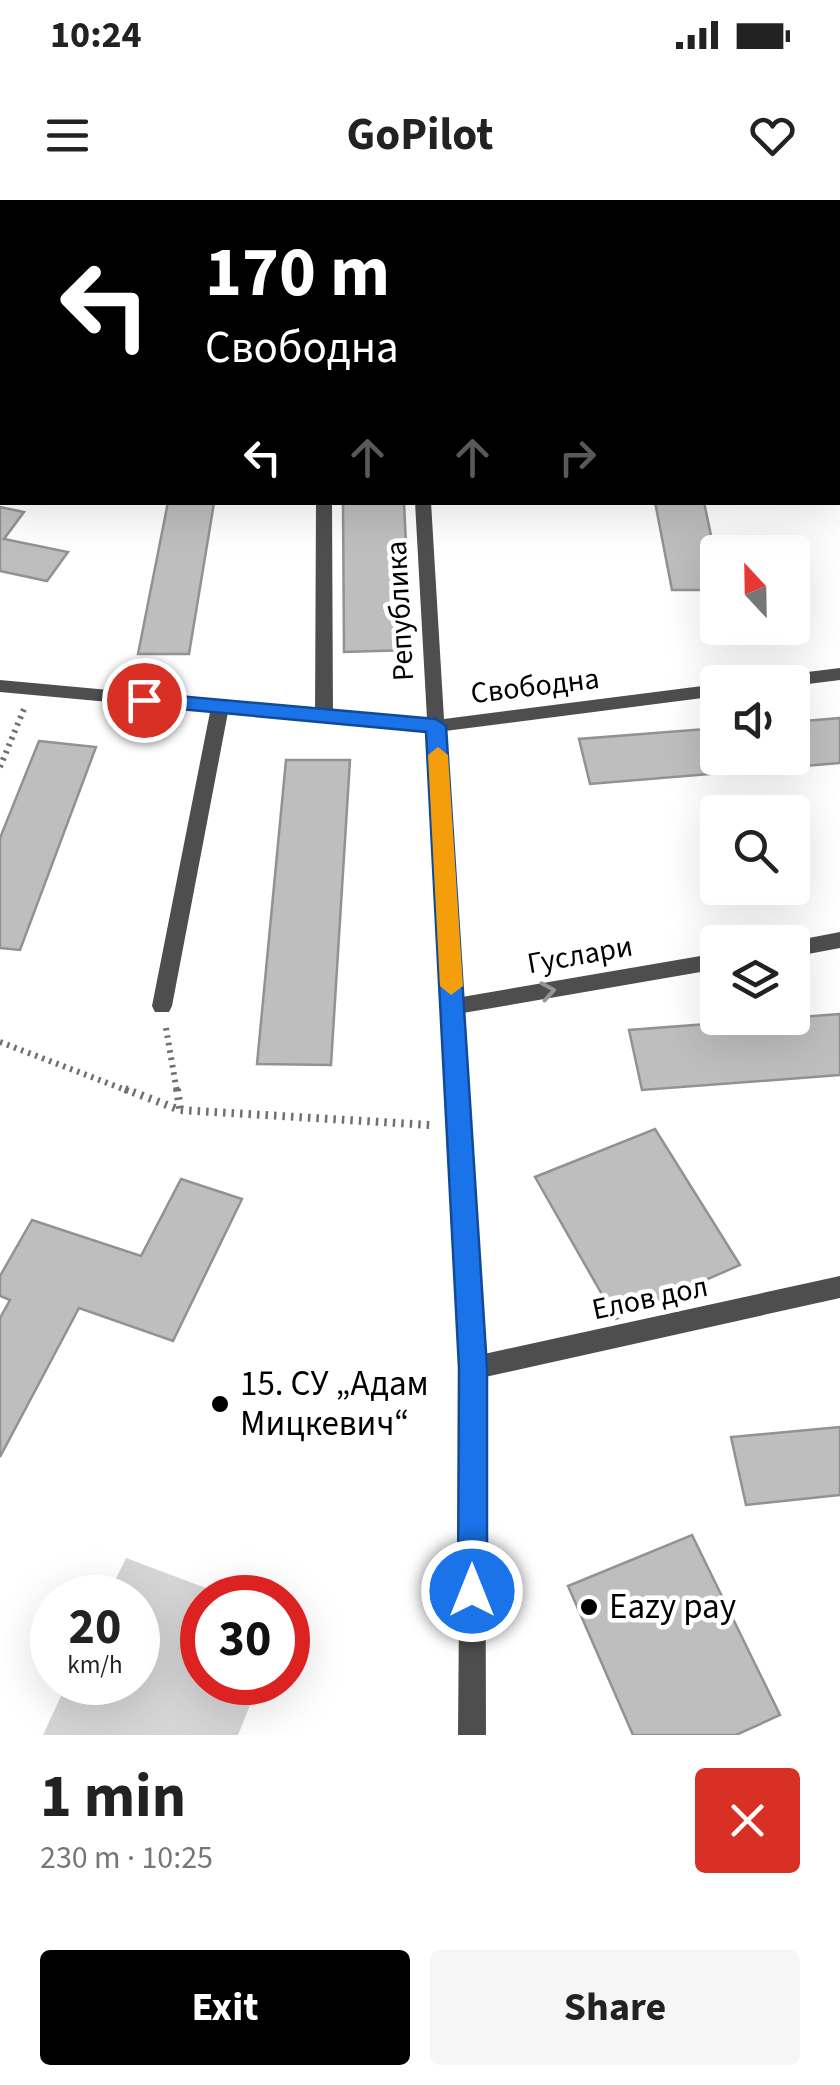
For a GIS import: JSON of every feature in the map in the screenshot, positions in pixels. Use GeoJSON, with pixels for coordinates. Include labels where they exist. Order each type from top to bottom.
{"type":"FeatureCollection","features":[{"type":"Feature","properties":{"kind":"street"},"geometry":{"type":"LineString","coordinates":[[324,505],[324,717]]}},
{"type":"Feature","properties":{"kind":"street","name":"Република"},"geometry":{"type":"LineString","coordinates":[[424,505],[473,1368],[472,1735]]}},
{"type":"Feature","properties":{"kind":"street"},"geometry":{"type":"LineString","coordinates":[[810,678],[840,674]]}},
{"type":"Feature","properties":{"kind":"street","name":"Свободна"},"geometry":{"type":"LineString","coordinates":[[1,688],[436,726],[700,692]]}},
{"type":"Feature","properties":{"kind":"street"},"geometry":{"type":"LineString","coordinates":[[162,1006],[220,707]]}},
{"type":"Feature","properties":{"kind":"street"},"geometry":{"type":"LineString","coordinates":[[810,945],[840,940]]}},
{"type":"Feature","properties":{"kind":"street","name":"Гуслари"},"geometry":{"type":"LineString","coordinates":[[452,1007],[700,965]]}},
{"type":"Feature","properties":{"kind":"street","name":"Елов дол"},"geometry":{"type":"LineString","coordinates":[[473,1368],[840,1288]]}},
{"type":"Feature","properties":{"kind":"path"},"geometry":{"type":"LineString","coordinates":[[0,767],[32,690]]}},
{"type":"Feature","properties":{"kind":"path"},"geometry":{"type":"LineString","coordinates":[[162,1006],[180,1110]]}},
{"type":"Feature","properties":{"kind":"path"},"geometry":{"type":"LineString","coordinates":[[0,1042],[180,1110],[459,1127]]}},
{"type":"Feature","properties":{"kind":"shaded area"},"geometry":{"type":"Polygon","coordinates":[[[126,1558],[180,1578],[180,1705],[250,1705],[238,1735],[43,1735],[57,1705],[160,1705],[160,1575],[118,1575],[126,1558]]]}},
{"type":"Feature","properties":{"kind":"building"},"geometry":{"type":"Polygon","coordinates":[[[167,505],[214,505],[189,654],[138,654],[167,505]]]}},
{"type":"Feature","properties":{"kind":"building"},"geometry":{"type":"Polygon","coordinates":[[[343,505],[404,505],[411,650],[344,652],[343,505]]]}},
{"type":"Feature","properties":{"kind":"building"},"geometry":{"type":"Polygon","coordinates":[[[656,505],[705,505],[711,535],[700,535],[700,590],[672,590],[656,505]]]}},
{"type":"Feature","properties":{"kind":"building"},"geometry":{"type":"Polygon","coordinates":[[[0,507],[24,512],[4,539],[68,552],[47,581],[0,571],[0,507]]]}},
{"type":"Feature","properties":{"kind":"building"},"geometry":{"type":"Polygon","coordinates":[[[840,718],[840,763],[810,766],[810,720],[840,718]]]}},
{"type":"Feature","properties":{"kind":"building"},"geometry":{"type":"Polygon","coordinates":[[[700,729],[700,775],[590,784],[579,739],[700,729]]]}},
{"type":"Feature","properties":{"kind":"building"},"geometry":{"type":"Polygon","coordinates":[[[39,741],[96,747],[20,950],[0,948],[0,838],[39,741]]]}},
{"type":"Feature","properties":{"kind":"building"},"geometry":{"type":"Polygon","coordinates":[[[286,760],[350,760],[331,1065],[257,1064],[286,760]]]}},
{"type":"Feature","properties":{"kind":"building"},"geometry":{"type":"Polygon","coordinates":[[[840,1014],[840,1075],[642,1090],[629,1030],[700,1025],[700,1035],[810,1035],[810,1016],[840,1014]]]}},
{"type":"Feature","properties":{"kind":"building"},"geometry":{"type":"Polygon","coordinates":[[[655,1129],[740,1265],[616,1319],[535,1177],[655,1129]]]}},
{"type":"Feature","properties":{"kind":"building"},"geometry":{"type":"Polygon","coordinates":[[[181,1179],[242,1199],[173,1341],[79,1308],[0,1457],[0,1318],[10,1300],[0,1296],[0,1276],[32,1220],[141,1256],[181,1179]]]}},
{"type":"Feature","properties":{"kind":"building"},"geometry":{"type":"Polygon","coordinates":[[[840,1427],[840,1495],[746,1505],[731,1437],[840,1427]]]}},
{"type":"Feature","properties":{"kind":"building"},"geometry":{"type":"Polygon","coordinates":[[[692,1535],[780,1715],[736,1735],[633,1735],[568,1586],[692,1535]]]}},
{"type":"Feature","properties":{"kind":"slow traffic"},"geometry":{"type":"LineString","coordinates":[[438,755],[451,986]]}},
{"type":"Feature","properties":{"kind":"place","name":"15. СУ „Адам Мицкевич“"},"geometry":{"type":"Point","coordinates":[220,1404]}},
{"type":"Feature","properties":{"kind":"place","name":"Eazy pay"},"geometry":{"type":"Point","coordinates":[589,1607]}},
{"type":"Feature","properties":{"kind":"route"},"geometry":{"type":"LineString","coordinates":[[144,700],[436,726],[473,1368],[472,1591]]}}]}
